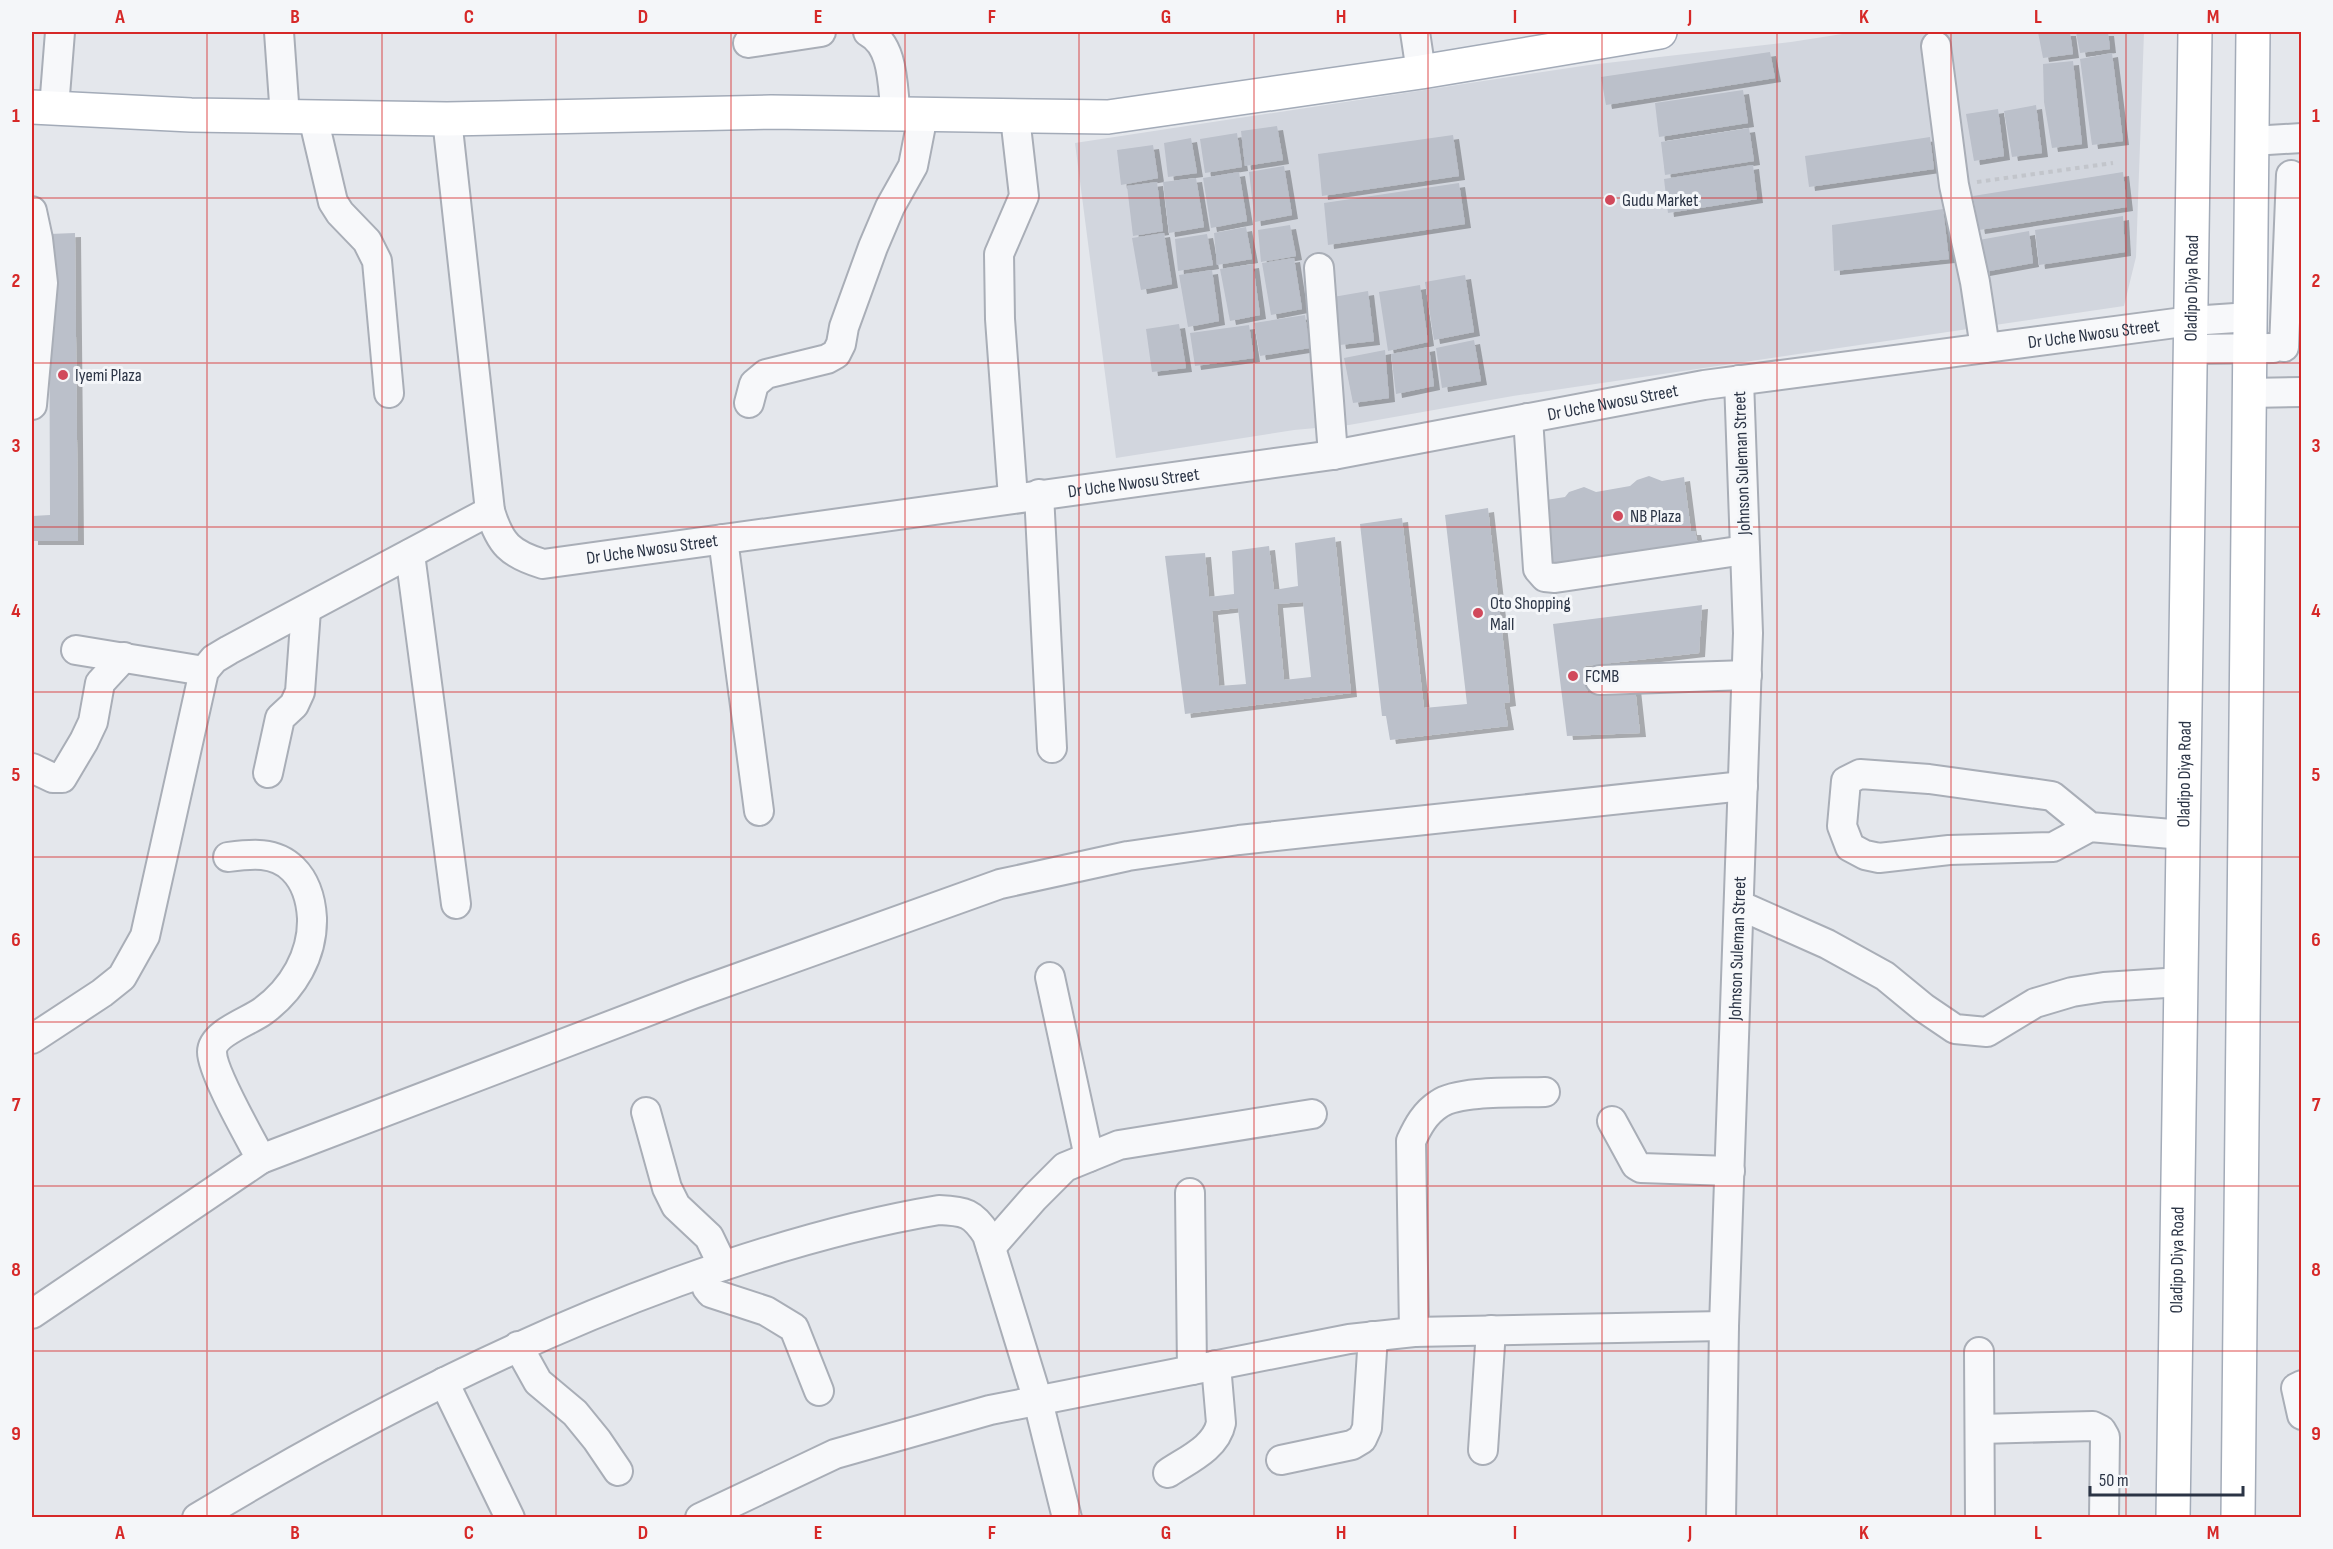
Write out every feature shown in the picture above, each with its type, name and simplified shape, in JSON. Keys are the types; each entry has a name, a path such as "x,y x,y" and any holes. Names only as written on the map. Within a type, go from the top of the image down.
{"main road":[{"path":"43,107 191,115 447,119 771,112 1108,117 1421,72 1660,32"},
{"name":"Oladipo Diya Road","path":"2173,1518 2195,32"},
{"path":"2238,1518 2253,32"}],"street":[{"path":"43,107 60,32"},
{"path":"279,32 299,117 333,202 340,213 367,241 377,261 389,393"},
{"path":"748,43 821,32"},
{"path":"749,403 754,384 766,374 826,359 836,354 873,247 890,207 913,166 909,115 888,56 874,35 868,32"},
{"path":"1415,32 1421,72"},
{"path":"1936,45 1954,185 1975,282 1985,348"},
{"path":"1015,117 1024,196 999,254 1000,319 1026,496 1053,748"},
{"name":"Dr Uche Nwosu Street","path":"447,119 490,511 496,530 505,545 522,558 543,564 1334,455 1739,380 1985,348 2251,333 2293,347"},
{"path":"2252,157 2301,138"},
{"path":"2252,157 2296,176 2293,347"},
{"path":"32,211 43,283 32,405"},
{"path":"1319,268 1334,455"},
{"name":"Johnson Suleman Street","path":"1721,1518 1724,1326 1748,633 1739,380"},
{"path":"2248,393 2301,392"},
{"path":"1528,418 1538,569 1545,577 1555,578 1745,550"},
{"path":"32,1039 102,993 122,977 145,936 204,671 214,659 490,511"},
{"path":"723,539 759,811"},
{"path":"410,554 456,904"},
{"path":"268,773 280,718 294,705 300,693 306,609"},
{"path":"76,650 204,671"},
{"path":"32,768 53,778 62,778 93,722 100,683 123,657"},
{"path":"1600,680 1747,675"},
{"path":"2090,827 2052,796 1929,779 1860,774 1846,781 1842,826 1850,847 1866,855 1879,858 1949,850 2053,847 2090,827 2184,835"},
{"path":"32,1314 261,1159 693,994 1000,884 1128,856 1239,840 1743,786"},
{"path":"228,857 250,854 272,856 288,864 300,876 311,906 311,937 298,974 265,1010 216,1039 212,1051 220,1079 261,1159"},
{"path":"1739,905 1827,944 1885,976 1924,1008 1955,1029 1987,1032 2035,1003 2072,993 2104,987 2181,981"},
{"path":"1050,976 1089,1157"},
{"path":"1414,1332 1411,1141 1420,1121 1440,1103 1464,1095 1545,1092"},
{"path":"646,1112 667,1188 676,1206 709,1237 713,1270 711,1293 766,1311 794,1328 819,1391"},
{"path":"991,1247 1065,1167 1089,1157 1119,1145 1312,1114"},
{"path":"1612,1121 1636,1165 1641,1168 1730,1171"},
{"path":"1168,1473 1214,1441 1221,1423 1204,1367 1190,1193"},
{"path":"197,1518 328,1443 444,1382 518,1346 605,1308 819,1235 939,1210 958,1211 971,1215 980,1223 991,1247 1038,1401 1067,1518"},
{"path":"700,1518 835,1454 990,1410 1349,1339 1414,1332 1724,1326"},
{"path":"1483,1450 1491,1330"},
{"path":"1281,1460 1352,1445 1362,1438 1367,1428 1373,1336"},
{"path":"518,1346 538,1382 575,1413 618,1471"},
{"path":"1979,1352 1980,1518"},
{"path":"444,1382 510,1518"},
{"path":"2301,1384 2296,1388 2301,1414"},
{"path":"1980,1429 2093,1426 2101,1430 2105,1437 2104,1518"}],"path":[{"path":"1954,185 2113,163"}],"shaded area":[{"name":"Gudu Market","path":"1855,32 2144,32 2136,257 2124,306 1513,396 1349,425 1294,430 1116,458 1075,143 1589,65 1791,42"}],"building":[{"path":"2038,32 2070,32 2073,54 2043,58"},
{"path":"2076,32 2108,32 2110,49 2080,53"},
{"path":"1770,52 1775,78 1606,105 1601,77"},
{"path":"2112,53 2123,141 2092,145 2080,59"},
{"path":"2073,61 2082,144 2052,148 2044,102 2043,64"},
{"path":"1743,90 1748,123 1659,137 1655,103"},
{"path":"2036,105 2042,153 2012,157 2004,111"},
{"path":"1998,109 2004,156 1974,161 1966,114"},
{"path":"1277,126 1283,160 1245,166 1241,131"},
{"path":"1749,128 1754,161 1665,175 1661,142"},
{"path":"1237,133 1242,167 1205,173 1200,139"},
{"path":"1453,135 1459,176 1322,196 1318,154"},
{"path":"1930,137 1934,169 1809,187 1805,156"},
{"path":"1191,138 1197,173 1168,177 1164,143"},
{"path":"1153,145 1158,178 1121,185 1117,150"},
{"path":"1753,165 1757,199 1668,213 1664,179"},
{"path":"1284,166 1292,215 1255,222 1249,172"},
{"path":"1239,172 1247,221 1211,228 1203,178"},
{"path":"2123,172 2127,207 1979,230 1973,196"},
{"path":"1196,178 1204,227 1169,233 1163,182"},
{"path":"1157,182 1163,231 1133,236 1127,186"},
{"path":"1459,183 1465,224 1328,245 1324,203"},
{"path":"1943,209 1949,259 1834,271 1832,225"},
{"path":"2123,216 2125,252 2039,265 2035,230"},
{"path":"1290,225 1296,256 1261,262 1258,230"},
{"path":"1246,227 1252,259 1217,265 1214,233"},
{"path":"2029,231 2033,263 1984,272 1979,240"},
{"name":"Iyemi Plaza","path":"75,233 78,541 32,541 32,516 50,515 49,234"},
{"path":"1164,233 1172,284 1141,290 1132,238"},
{"path":"1207,234 1213,265 1178,271 1175,239"},
{"path":"1294,258 1302,309 1271,315 1262,263"},
{"path":"1253,264 1260,315 1230,321 1220,269"},
{"path":"1212,270 1219,321 1188,327 1179,275"},
{"path":"1465,275 1474,332 1434,340 1425,282"},
{"path":"1420,285 1428,342 1388,351 1379,292"},
{"path":"1368,291 1374,341 1340,345 1333,297"},
{"path":"1305,315 1310,348 1260,356 1254,323"},
{"path":"1179,324 1186,368 1152,372 1146,329"},
{"path":"1249,325 1254,358 1195,366 1190,333"},
{"path":"1474,340 1481,381 1442,388 1436,348"},
{"path":"1429,347 1434,386 1396,394 1391,354"},
{"path":"1385,350 1389,398 1353,403 1344,358"},
{"name":"NB Plaza","path":"1649,476 1662,481 1684,477 1691,531 1695,531 1699,549 1552,572 1546,500 1565,497 1569,492 1584,487 1596,492 1630,486 1637,480"},
{"name":"Oto Shopping Mall","path":"1488,508 1510,702 1504,703 1508,726 1390,740 1386,716 1382,716 1360,524 1402,518 1424,708 1467,704 1445,515"},
{"path":"1335,537 1351,693 1185,714 1165,556 1205,553 1209,597 1234,594 1232,551 1269,546 1274,590 1298,586 1295,543","holes":["1303,602 1311,677 1284,680 1277,604","1238,608 1246,684 1219,686 1212,611"]},
{"name":"FCMB","path":"1702,605 1699,653 1585,666 1588,693 1635,687 1640,733 1567,736 1553,624"}],"place":[{"name":"Gudu Market","path":"1610,200"},
{"name":"Iyemi Plaza","path":"63,375"},
{"name":"NB Plaza","path":"1618,516"},
{"name":"Oto Shopping Mall","path":"1478,613"},
{"name":"FCMB","path":"1573,676"}]}
